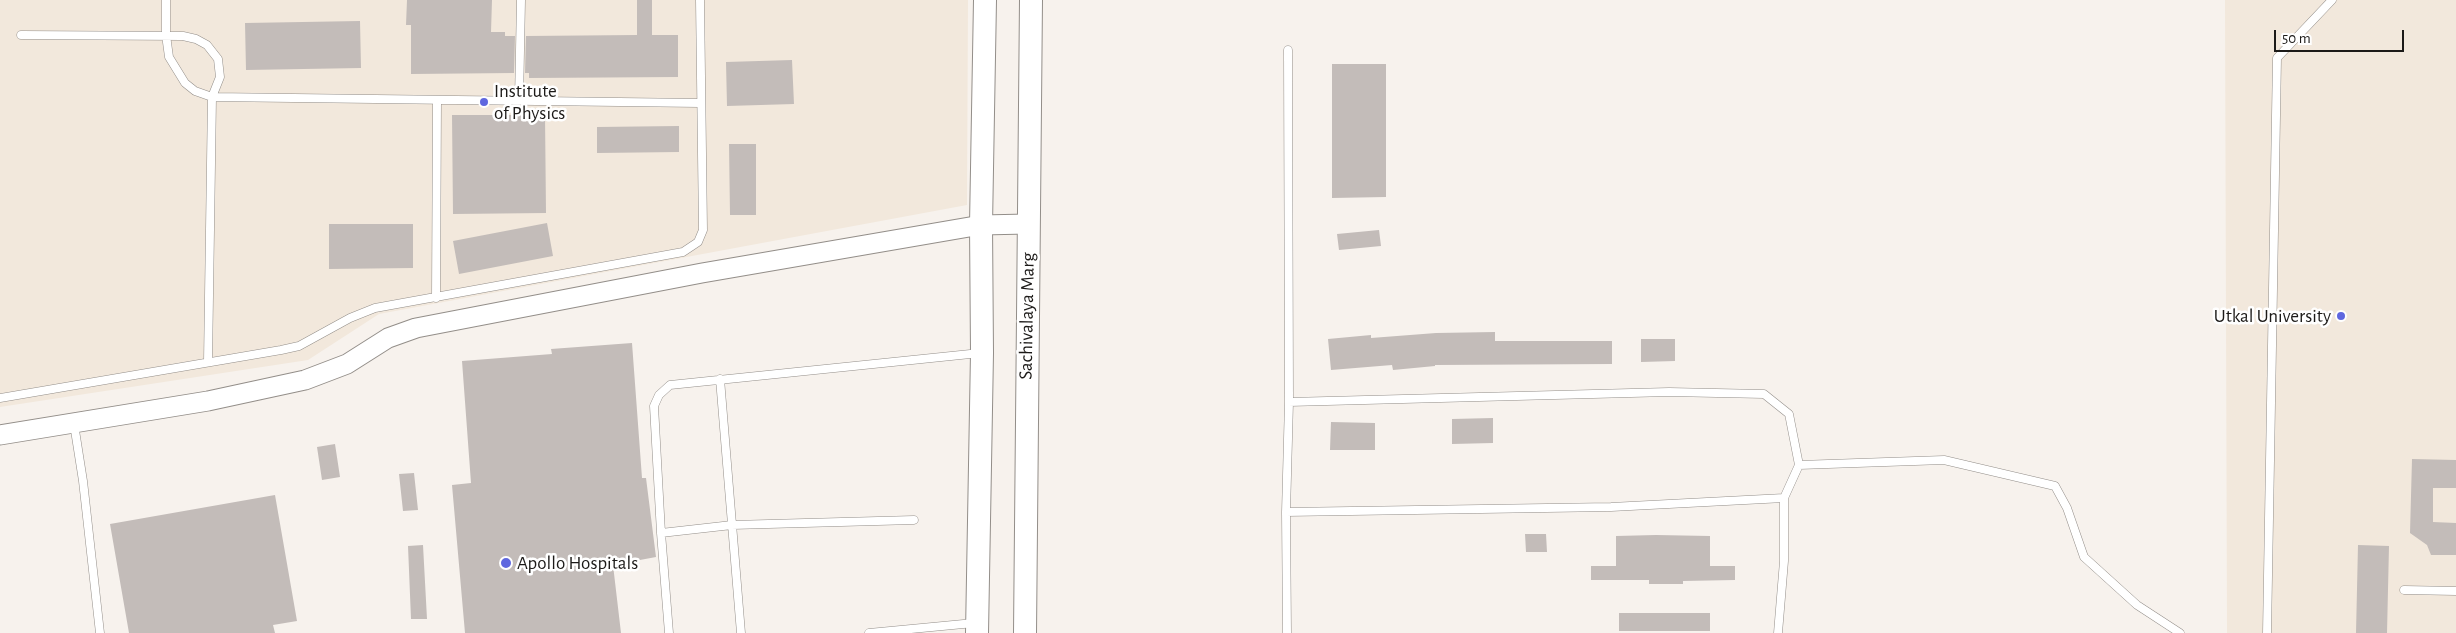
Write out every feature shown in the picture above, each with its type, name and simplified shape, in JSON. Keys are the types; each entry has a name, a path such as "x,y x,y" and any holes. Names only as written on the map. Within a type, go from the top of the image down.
{"main road":[{"path":"977,628 985,0"},
{"name":"Sachivalaya Marg","path":"1025,633 1030,0"}],"street":[{"path":"0,435 208,401 305,380 347,364 388,338 416,328 702,273 981,225 1028,224"}],"lane":[{"path":"166,0 166,35 169,57 179,76 195,91 212,97 700,103"},
{"path":"518,101 521,0"},
{"path":"0,398 299,346 350,318 375,308 683,252 698,242 703,230 700,0"},
{"path":"2267,633 2277,58 2332,0"},
{"path":"21,35 166,35 196,39 207,45 218,59 220,77 212,97 208,362"},
{"path":"1287,633 1286,512 1289,402 1288,50"},
{"path":"436,298 437,100"},
{"path":"669,633 654,406 659,395 670,386 720,379 982,353"},
{"path":"720,379 741,633"},
{"path":"1289,402 1660,392 1764,394 1789,414 1798,465 1784,498 1784,562 1778,633"},
{"path":"74,422 83,481 100,633"},
{"path":"1798,465 1944,460 2055,486 2067,508 2084,556 2137,605 2180,633"},
{"path":"1286,512 1611,507 1784,498"},
{"path":"661,533 732,525 914,520"},
{"path":"2404,590 2456,591"},
{"path":"869,633 977,628"}],"shaded area":[{"name":"Institute of Physics","path":"0,0 968,0 967,205 379,314 308,360 0,407"},
{"name":"Utkal University","path":"2225,0 2456,0 2456,633 2227,633"}],"building":[{"path":"407,0 492,0 491,32 505,32 505,36 515,36 514,73 411,74 411,25 406,25"},
{"path":"637,0 652,0 652,35 678,35 678,77 529,78 529,73 525,73 526,36 637,35"},
{"path":"360,21 361,68 246,70 245,23"},
{"path":"792,60 794,104 727,106 726,62"},
{"path":"1332,64 1386,64 1386,197 1332,198"},
{"path":"452,115 545,115 546,213 453,214"},
{"path":"679,126 679,152 597,153 597,127"},
{"path":"729,144 756,144 756,215 730,215"},
{"path":"547,223 553,256 459,274 453,241"},
{"path":"329,224 413,224 413,268 329,269"},
{"path":"1379,230 1381,246 1339,250 1337,234"},
{"path":"1495,332 1495,341 1612,341 1612,364 1435,365 1393,370 1392,365 1331,370 1328,339 1371,335 1371,338 1436,333"},
{"path":"1641,339 1675,339 1675,361 1641,362"},
{"path":"632,343 642,478 646,478 656,557 613,565 621,633 465,633 452,485 471,483 462,361 552,354 551,349"},
{"path":"1493,418 1493,443 1452,444 1452,419"},
{"path":"1331,422 1375,423 1375,450 1330,450"},
{"path":"335,444 340,477 322,480 317,447"},
{"path":"2412,459 2456,460 2456,488 2433,488 2433,522 2456,523 2456,555 2431,555 2427,545 2410,533"},
{"path":"414,473 418,510 403,511 399,474"},
{"path":"275,495 297,621 273,625 275,633 129,633 110,524"},
{"path":"1525,534 1546,534 1547,552 1526,552"},
{"path":"1616,536 1710,536 1710,566 1735,566 1735,580 1683,581 1683,584 1649,584 1649,580 1591,580 1591,566 1616,566"},
{"path":"423,545 427,619 411,619 408,546"},
{"path":"2358,545 2389,546 2387,633 2356,633"},
{"path":"1619,613 1710,613 1710,631 1619,631"}],"place":[{"name":"Institute of Physics","path":"484,102"},
{"name":"Utkal University","path":"2341,316"},
{"name":"Apollo Hospitals","path":"506,563"}]}
